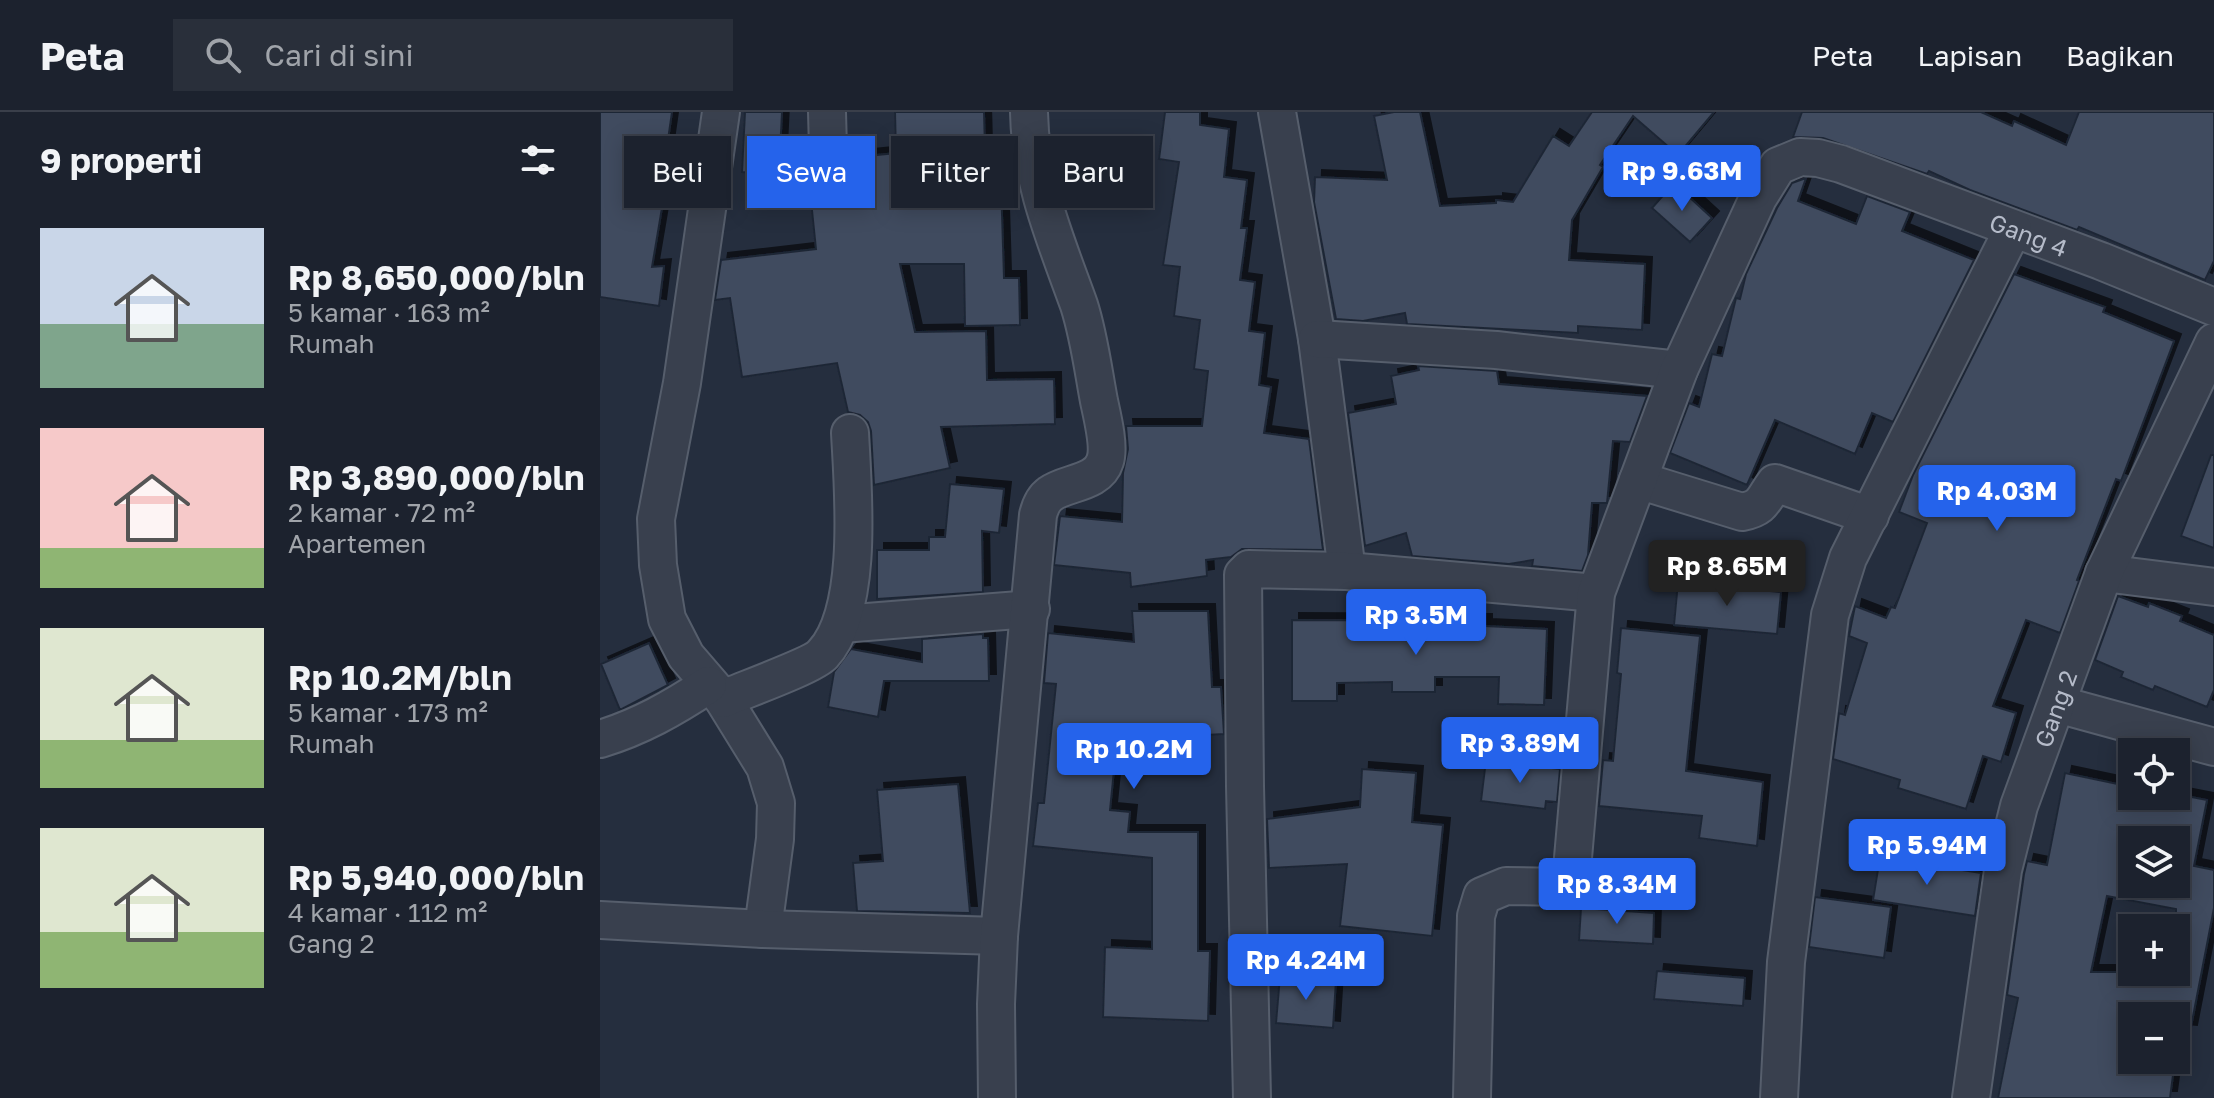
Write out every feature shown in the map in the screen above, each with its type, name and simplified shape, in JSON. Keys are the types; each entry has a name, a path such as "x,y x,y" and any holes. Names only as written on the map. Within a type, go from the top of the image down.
{"street":[{"path":"721,112 682,383 656,519 658,565 667,619 686,656 715,692 765,767 776,803 775,839 763,929"},
{"path":"827,112 828,136"},
{"path":"997,1098 999,936 1038,515 1042,502 1049,494 1096,475 1106,460 1104,427 1093,366 1080,308 1056,248 1041,196 1029,144 1029,112"},
{"path":"1277,112 1317,339 1347,571"},
{"name":"Gang 4","path":"1472,1098 1476,916 1482,896 1506,886 1563,887 1571,881 1596,593 1679,370 1758,198 1778,166 1800,157 1841,164 2101,261 2214,307"},
{"path":"1779,1098 1786,962 1830,615 1848,558 2013,229"},
{"path":"1317,339 1496,350 1679,370"},
{"name":"Gang 2","path":"1971,1098 2003,870 2019,806 2104,573 2214,342"},
{"path":"600,739 626,731 715,692 822,657 842,624 855,520 850,433"},
{"path":"1638,480 1742,512 1755,509 1765,501 1775,483 1870,516"},
{"path":"1252,1098 1243,575 1249,569 1347,571 1596,593"},
{"path":"2104,573 2214,587"},
{"path":"842,624 1031,609"},
{"path":"2057,704 2214,747"},
{"path":"600,920 763,929 999,936"}],"building":[{"path":"600,112 672,112 669,136 624,136 624,208 662,208 652,267 664,266 659,306 600,297"},
{"path":"745,112 782,112 781,136 747,136 747,172 742,172"},
{"path":"895,112 984,112 985,136 896,136"},
{"path":"1165,112 1200,112 1200,125 1229,129 1224,177 1247,180 1241,228 1247,228 1240,280 1255,282 1249,331 1265,333 1259,385 1271,387 1264,433 1309,439 1323,550 1242,549 1231,557 1206,560 1207,576 1131,587 1130,573 1054,565 1060,516 1122,522 1123,473 1128,449 1126,426 1202,426 1208,371 1194,369 1200,320 1174,316 1180,267 1163,265 1179,162 1159,159"},
{"path":"1420,112 1440,206 1496,203 1496,200 1513,202 1553,136 1569,146 1592,112 1714,112 1678,155 1633,116 1600,165 1603,167 1572,220 1569,260 1645,264 1642,330 1578,326 1578,333 1407,324 1405,313 1363,321 1336,319 1314,202 1315,177 1387,180 1374,116"},
{"path":"1802,112 1981,112 2012,126 2014,121 2066,145 2079,112 2214,112 2214,261 2205,280 2079,227 2077,230 1970,190 1929,171 1927,174 1823,138 1793,137"},
{"path":"891,154 891,208 1002,208 1004,278 1019,278 1020,325 965,326 964,264 900,264 915,332 986,331 987,380 1054,379 1055,424 941,427 950,468 874,485 871,431 868,422 860,415 848,412 837,363 742,377 730,298 715,300 721,260 816,249 812,208 875,208 875,155"},
{"path":"1806,178 1798,201 1856,224 1867,196 1910,212 1902,231 1974,260 1893,422 1872,413 1855,454 1775,420 1747,485 1670,453 1689,403 1699,407 1712,354 1722,356 1736,298 1740,299 1746,274 1777,208 1792,183"},
{"path":"1674,183 1712,218 1690,242 1652,208"},
{"path":"2014,274 2105,307 2103,312 2174,341 2121,481 2116,479 2060,633 2026,620 1993,706 2016,713 2001,762 1983,756 1966,809 1898,788 1900,780 1833,759 1839,713 1845,715 1867,643 1849,636 1855,606 1886,618 1891,607 1895,608 1927,523 1899,512 1913,475"},
{"path":"1418,366 1497,371 1499,384 1647,396 1630,442 1613,441 1607,503 1592,503 1588,555 1582,571 1532,566 1533,560 1509,564 1412,556 1406,533 1365,546 1348,413 1396,404 1391,376 1419,370"},
{"path":"2211,455 2214,455 2214,548 2181,536"},
{"path":"950,484 1004,489 999,533 982,531 983,592 877,599 877,550 929,550 929,537 945,537"},
{"path":"1678,582 1781,592 1777,634 1674,625"},
{"path":"2118,596 2148,607 2149,603 2182,616 2180,621 2214,635 2214,690 2207,707 2155,686 2153,690 2121,677 2123,672 2095,660"},
{"path":"1132,611 1208,611 1212,687 1221,687 1224,734 1117,740 1110,810 1130,812 1128,832 1198,832 1198,951 1210,951 1208,1021 1103,1017 1105,947 1152,949 1152,858 1033,846 1038,803 1044,803 1056,684 1044,683 1048,633 1134,642"},
{"path":"1292,620 1485,621 1485,626 1547,629 1544,705 1498,704 1499,677 1435,677 1435,692 1392,692 1392,682 1337,683 1337,701 1292,701"},
{"path":"1621,628 1700,636 1686,771 1763,782 1757,846 1699,838 1702,816 1599,806 1603,760 1613,761 1621,674 1617,673"},
{"path":"983,634 983,638 988,638 989,681 884,681 878,717 828,707 834,672 851,649 922,662 922,639"},
{"path":"649,643 668,685 620,710 601,664"},
{"path":"1486,760 1560,769 1557,802 1546,801 1545,809 1481,801"},
{"path":"1362,769 1416,773 1412,822 1443,825 1432,936 1340,926 1347,864 1269,868 1267,819 1360,807"},
{"path":"2065,773 2118,784 2118,810 2190,810 2190,797 2207,800 2194,866 2214,870 2214,908 2190,1032 2190,1002 2118,1002 2118,1074 2173,1074 2170,1098 1998,1098 2018,998 2007,995 2027,861 2047,865"},
{"path":"958,784 970,913 857,911 853,863 883,861 877,790"},
{"path":"1880,857 1981,873 1975,916 1873,900"},
{"path":"1815,897 1891,907 1884,958 1809,947"},
{"path":"1581,908 1654,913 1653,944 1579,940"},
{"path":"1657,971 1745,978 1743,1006 1654,999"},
{"path":"1280,976 1336,980 1333,1028 1276,1023"}]}
